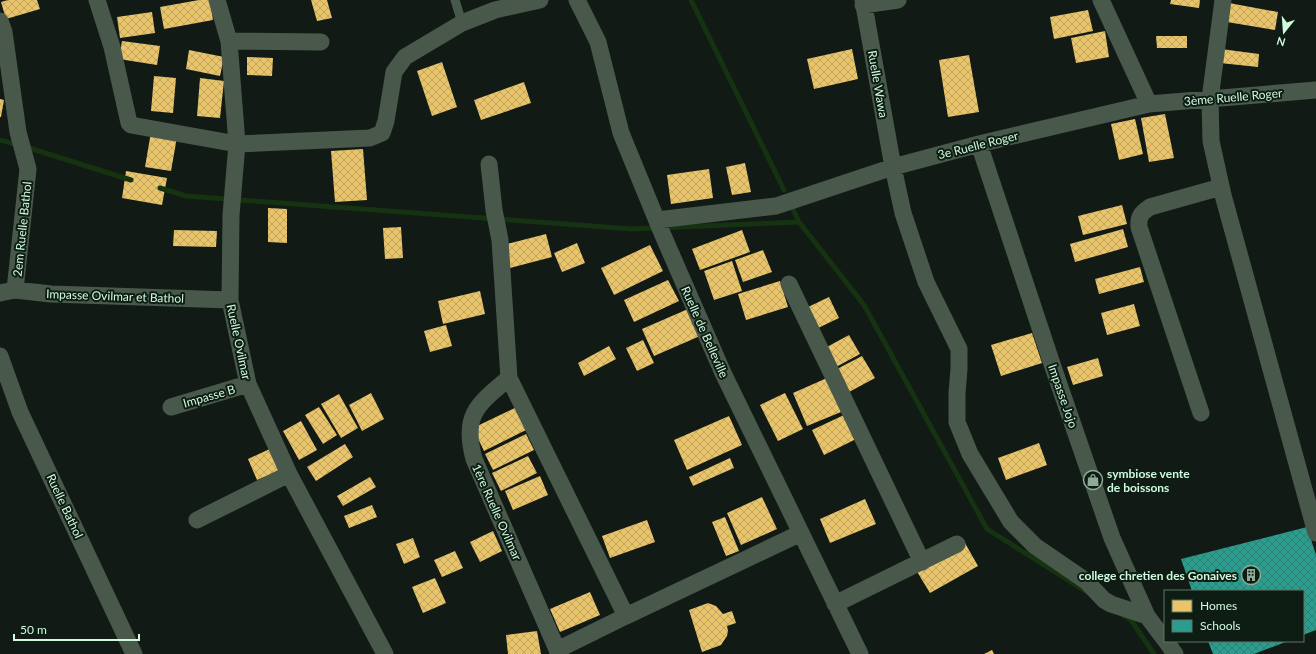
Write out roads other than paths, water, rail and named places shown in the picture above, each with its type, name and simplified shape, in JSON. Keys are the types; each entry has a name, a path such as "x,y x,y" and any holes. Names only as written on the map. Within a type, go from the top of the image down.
{"street":[{"path":"97,0 112,47 129,123 131,125 237,144 370,138 382,133 386,121 394,72 405,57 462,23 495,10 540,0"},
{"name":"Ruelle Ovilmar","path":"217,0 229,41 237,144 231,215 230,300 248,384 289,474 385,654"},
{"name":"Ruelle de Belleville","path":"577,0 598,42 621,132 659,226 723,373 860,654"},
{"path":"863,2 898,0"},
{"path":"1101,0 1149,104"},
{"path":"1222,0 1210,99 1211,141 1222,187 1316,533"},
{"name":"Ruelle Wawa","path":"863,2 893,167 903,213 926,282 958,349 959,369 957,422 970,454 1012,522 1035,546 1086,581 1104,600 1111,604 1147,616"},
{"name":"2em Ruelle Bathol","path":"0,21 4,32 18,132 28,169 8,292"},
{"path":"229,41 321,42"},
{"name":"3ème Ruelle Roger","path":"1149,104 1316,90"},
{"name":"3e Ruelle Roger","path":"659,226 776,206 893,167 980,144 1149,104"},
{"name":"Impasse Jojo","path":"980,144 1056,375 1112,538 1147,616 1164,640"},
{"path":"489,164 494,210 500,240 508,378 626,616"},
{"path":"1201,413 1139,227 1138,218 1150,207 1222,187"},
{"path":"789,284 922,562"},
{"name":"Impasse Ovilmar et Bathol","path":"8,292 230,300"},
{"name":"Ruelle Bathol","path":"0,356 20,412 134,654"},
{"name":"1ère Ruelle Ovilmar","path":"508,378 483,400 473,413 470,429 470,443 474,459 558,652"},
{"name":"Impasse B","path":"171,407 248,384"},
{"path":"197,520 289,474"},
{"path":"558,652 626,616 801,533"},
{"path":"836,604 957,544"},
{"name":"Impasse Jojo","path":"1166,642 1175,654"}],"lane":[{"path":"455,0 462,23"}],"waterway":[{"path":"691,0 784,190"},
{"path":"0,140 18,145"},
{"path":"26,147 131,180"},
{"path":"160,188 186,196 632,229 799,222"},
{"path":"793,209 799,222 864,305 987,529 1087,592"},
{"path":"1124,616 1131,620 1154,654"}],"place":[{"name":"symbiose vente de boissons","path":"1093,480"},
{"name":"college chretien des Gonaives","path":"1251,575"}]}
